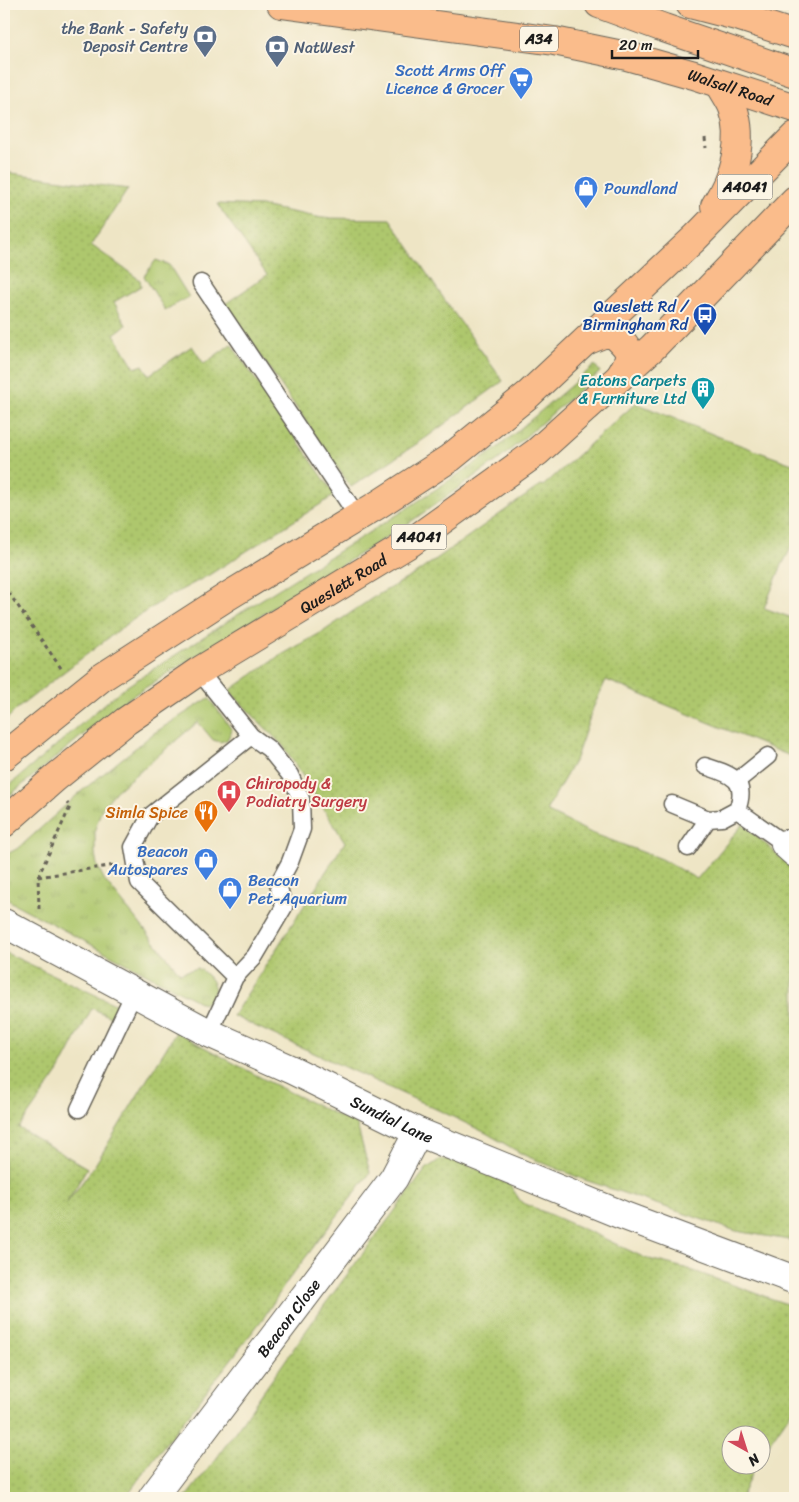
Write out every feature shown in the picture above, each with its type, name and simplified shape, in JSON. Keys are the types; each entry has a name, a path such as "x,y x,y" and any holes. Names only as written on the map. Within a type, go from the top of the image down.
{"highway":[{"name":"Walsall Road","path":"281,4 360,9 554,41 627,56 795,108"},
{"name":"Walsall Road","path":"599,4 795,73"},
{"path":"690,4 740,17 795,35"},
{"path":"695,238 722,196 732,173 738,148 738,129 733,108 720,84"},
{"name":"A4041","path":"4,756 101,678 228,596 358,517 450,458 529,394 586,341 695,238 795,136"},
{"name":"Queslett Road","path":"4,823 52,780 126,721 199,671 410,543 536,452 652,348 795,200"},
{"path":"586,341 603,334 614,334 628,346 630,359 620,377"}],"street":[{"name":"Sundial Lane","path":"4,923 209,1033 292,1070 418,1132 622,1215 795,1280"},
{"name":"Beacon Close","path":"152,1498 394,1178 418,1132"}],"lane":[{"path":"201,283 358,517"},
{"path":"199,671 251,736 269,749 290,775 301,799 302,829 290,862 278,884 284,907 255,956 235,977 209,1033"},
{"path":"235,977 139,882 132,846 150,816 251,736"},
{"path":"737,782 768,756"},
{"path":"672,804 708,819 722,818 737,810 741,800 741,792 737,782 730,774 705,766"},
{"path":"737,810 790,848"},
{"path":"688,848 708,819"},
{"path":"79,1109 134,993"}],"path":[{"path":"705,138 707,156"},
{"path":"4,586 65,674"},
{"path":"40,942 38,877 70,807 52,780"},
{"path":"38,877 135,862"}],"green space":[{"path":"4,172 128,189 91,245 140,280 141,286 114,302 126,325 114,334 135,368 143,365 149,375 192,346 204,364 231,344 335,495 209,575 166,598 128,623 18,708 4,722"},
{"path":"217,204 261,206 322,218 390,219 446,302 503,381 427,437 351,487 225,304 267,275"},
{"path":"156,260 169,265 189,297 165,310 144,276"},
{"path":"595,365 600,372 501,458 406,525 124,701 4,800 4,790 121,690 400,513 495,450"},
{"path":"636,403 795,465 795,540 781,567 764,608 795,619 795,758 606,680 593,708 576,758 546,811 589,832 661,859 697,879 743,824 795,870 795,1241 736,1231 582,1179 524,1155 486,1133 449,1115 233,1016 345,842 284,747 229,691 276,658 324,631 374,597 415,574 541,485 543,486"},
{"path":"209,698 232,730 227,740 220,742 213,740 198,722 116,791 102,808 95,829 97,865 105,881 180,973 198,968 211,980 215,989 211,999 203,1004 11,902 4,891 4,858 20,847 78,794 154,733"},
{"path":"4,952 119,1006 114,1019 92,1008 59,1071 19,1128 87,1168 66,1204 95,1165 176,1032 269,1082 357,1125 370,1173 286,1283 264,1317 125,1498 4,1498"},
{"path":"457,1159 510,1185 521,1202 645,1258 685,1268 795,1307 795,1406 772,1439 772,1424 722,1424 722,1474 751,1474 741,1498 185,1498 216,1459 320,1311 426,1169 439,1160"}],"place":[{"name":"the Bank - Safety Deposit Centre","path":"205,58"},
{"name":"NatWest","path":"277,68"},
{"name":"Scott Arms Off Licence & Grocer","path":"521,100"},
{"name":"Poundland","path":"586,209"},
{"name":"Queslett Rd / Birmingham Rd","path":"705,336"},
{"name":"Eatons Carpets & Furniture Ltd","path":"703,410"},
{"name":"Chiropody & Podiatry Surgery","path":"229,813"},
{"name":"Simla Spice","path":"206,833"},
{"name":"Beacon Autospares","path":"206,881"},
{"name":"Beacon Pet-Aquarium","path":"230,910"}]}
